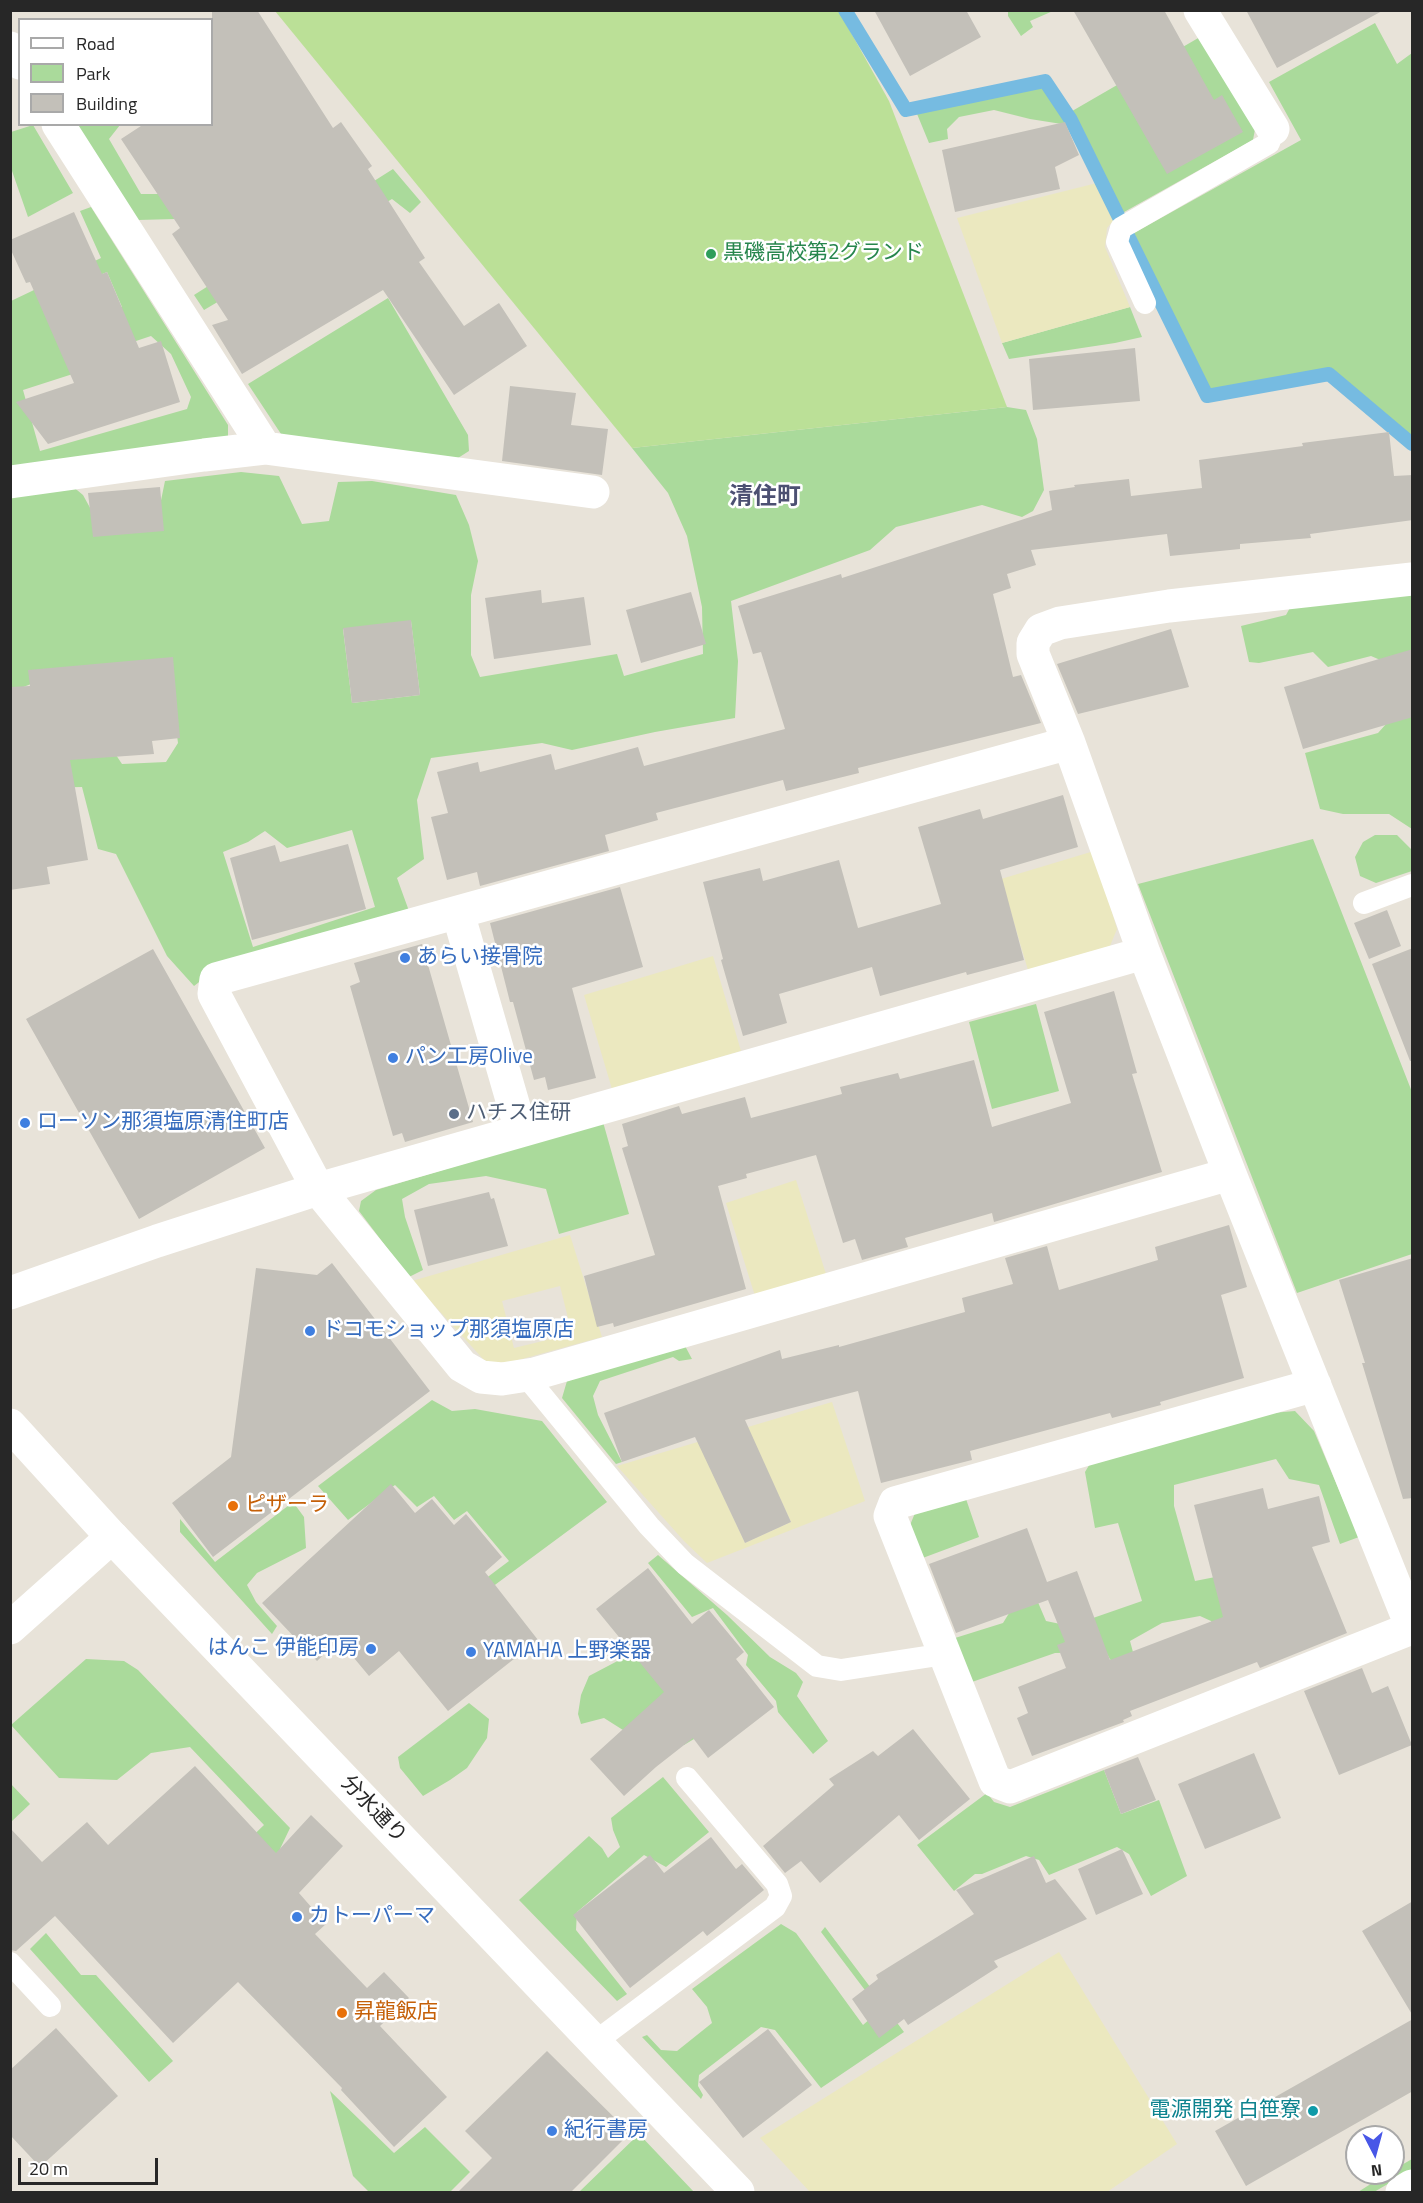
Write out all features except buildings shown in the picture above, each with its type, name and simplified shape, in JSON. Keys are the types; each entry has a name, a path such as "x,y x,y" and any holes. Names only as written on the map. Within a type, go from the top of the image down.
{"street":[{"path":"1200,10 1273,129"},
{"path":"59,126 265,448"},
{"path":"10,482 265,448 593,492"},
{"path":"1314,1384 895,1503 890,1516 995,1781 1010,1787 1412,1628 1144,953 1069,743 1033,654 1033,643 1041,630 1060,623 1169,606 1413,579"},
{"path":"1069,743 216,979 214,994 318,1189 462,1365 481,1377 502,1379 525,1375 1230,1174"},
{"path":"458,913 521,1131"},
{"path":"10,1293 157,1241 318,1189 1144,953"},
{"name":"分水通り","path":"10,1425 112,1537 738,2193"},
{"path":"10,1628 112,1537"},
{"path":"1402,2193 1413,2186"}],"lane":[{"path":"1145,303 1117,242 1121,228 1269,143 1273,129"},
{"path":"1364,903 1413,885"},
{"path":"525,1375 649,1526 685,1564 817,1666 841,1670 945,1654"},
{"path":"595,2042 776,1907 781,1896 777,1884 687,1778"},
{"path":"10,1963 50,2006"}],"green space":[{"path":"1008,10 1053,11 1030,21 1033,27 1021,36 1008,16"},
{"name":"黒磯高校第2グランド","path":"275,11 839,11 889,101 1007,407 632,448"},
{"path":"1375,23 1397,64 1412,53 1412,444 1329,374 1207,396 1134,233 1301,140 1269,82"},
{"path":"1200,37 1256,124 1253,140 1117,216 1097,183 1068,125 994,110 959,117 947,129 948,139 929,143 915,109 1045,81 1067,114"},
{"path":"302,107 175,219 138,220 77,126 119,126 109,139 141,194 158,194"},
{"path":"34,126 73,193 28,217 11,168 11,132"},
{"path":"393,169 421,202 410,213 392,199 204,310 194,295"},
{"path":"91,207 228,425 228,440 48,466 83,495 100,526 157,520 165,481 241,472 279,476 302,524 329,521 338,482 372,481 456,495 469,525 478,561 471,595 471,655 480,677 617,654 624,676 703,654 702,607 687,536 668,493 632,448 1007,407 1026,410 1037,439 1044,490 1033,511 1022,517 982,505 896,527 870,550 731,601 738,661 735,718 572,750 542,743 431,758 417,800 424,859 397,878 409,911 207,976 194,986 167,956 116,854 98,849 82,787 36,788 17,761 116,755 122,764 166,762 178,743 169,672 41,680 11,692 11,301 101,258 80,211","holes":["107,272 122,307 39,301","151,336 171,354 191,397 187,409 40,451 23,390 110,362 127,344","411,621 420,695 352,703 343,629","352,830 375,907 253,947 223,852 248,842 265,831 287,848"]},
{"path":"388,298 468,435 469,451 458,458 283,437 248,384"},
{"path":"1130,307 1142,337 1009,359 1002,343"},
{"path":"1412,590 1412,829 1389,814 1343,814 1320,809 1305,753 1378,733 1387,723 1385,662 1371,656 1328,667 1313,652 1259,663 1249,662 1241,626 1286,615 1292,604"},
{"path":"1375,835 1397,835 1412,850 1412,871 1376,883 1360,876 1355,857 1363,842"},
{"path":"1313,839 1412,1092 1412,1254 1297,1293 1138,884"},
{"path":"1036,1004 1059,1091 992,1109 969,1022"},
{"path":"603,1122 629,1214 559,1234 546,1189 486,1176 429,1184 402,1199 405,1217 423,1270 409,1277 359,1211 361,1201 376,1190"},
{"path":"684,1344 692,1359 679,1361 673,1357 600,1381 593,1396 598,1415 622,1462 616,1464 562,1398 567,1381"},
{"path":"432,1400 452,1411 475,1409 542,1421 607,1502 461,1610 453,1603 509,1561 467,1511 454,1520 434,1496 417,1507 395,1485 348,1520 318,1486"},
{"path":"1295,1411 1314,1431 1359,1537 1340,1544 1319,1485 1289,1479 1276,1459 1174,1485 1174,1506 1195,1581 1281,1564 1219,1638 1211,1621 1200,1616 1162,1623 1130,1641 1141,1682 1125,1686 1106,1652 1055,1653 972,1682 955,1638 1003,1623 1011,1610 1037,1600 1046,1621 1070,1626 1142,1601 1118,1523 1095,1528 1085,1472 1091,1462 1272,1413"},
{"path":"965,1496 979,1537 920,1559 908,1530 915,1513"},
{"path":"293,1502 304,1517 306,1548 257,1573 247,1585 256,1602 277,1626 272,1634 180,1532 180,1519 215,1562"},
{"path":"658,1555 727,1615 770,1657 796,1673 803,1682 797,1696 828,1741 813,1754 778,1712 776,1701 746,1665 748,1655 713,1608 692,1617 648,1563"},
{"path":"678,1628 694,1739 684,1745 634,1737 604,1718 581,1724 578,1714 581,1695 589,1676 627,1656 639,1659"},
{"path":"86,1659 124,1661 138,1670 290,1828 280,1849 299,1870 145,1940 264,1825 190,1747 151,1753 117,1780 59,1778 11,1725"},
{"path":"469,1703 489,1719 487,1738 467,1768 423,1796 400,1768 398,1757"},
{"path":"1104,1770 1121,1814 1159,1800 1187,1876 1151,1896 1129,1854 1117,1847 1049,1875 1039,1860 1026,1856 982,1874 975,1874 954,1891 917,1845 987,1793 994,1802 1010,1807"},
{"path":"663,1777 709,1832 666,1867 644,1855 577,1912 576,1930 627,1994 617,2001 519,1900 589,1836 602,1848 608,1858 620,1847 611,1818"},
{"path":"10,1783 30,1804 11,1822 10,1822"},
{"path":"781,1924 796,1933 863,2025 880,2010 821,1932 825,1927 904,2032 821,2088 775,2030 761,2027 699,2075 698,2086 703,2095 701,2099 642,2037 647,2035 661,2050 677,2051 712,2023 707,2007 692,1989"},
{"path":"46,1933 81,1975 96,1975 173,2061 149,2082 30,1949"},
{"path":"330,2091 394,2153 425,2127 470,2172 450,2192 369,2192 353,2176"},
{"path":"639,2134 694,2192 579,2192"},
{"path":"1412,2159 1412,2170 1405,2174 1405,2163"},
{"path":"1369,2185 1386,2185 1374,2192 1358,2192"}],"sand":[{"path":"1097,183 1117,216 1107,228 1105,247 1130,307 1002,343 957,218"},
{"path":"1094,851 1117,929 1110,946 1028,970 1001,879"},
{"path":"713,956 741,1051 612,1089 584,995"},
{"path":"796,1180 826,1274 755,1296 726,1203"},
{"path":"570,1235 602,1337 500,1365 484,1360 412,1281","holes":["560,1286 572,1334 514,1348 502,1301"]},
{"path":"832,1402 865,1501 707,1563 684,1541 617,1466","holes":["765,1466 791,1522 745,1543 719,1487"]},
{"path":"1059,1952 1177,2144 1107,2192 810,2192 760,2138"}],"waterway":[{"path":"845,10 906,110 1045,81 1071,120 1207,396 1329,374 1412,444"}],"place":[{"name":"黒磯高校第2グランド","path":"711,254"},
{"name":"あらい接骨院","path":"405,958"},
{"name":"パン工房Olive","path":"393,1058"},
{"name":"ハチス住研","path":"454,1114"},
{"name":"ローソン那須塩原清住町店","path":"25,1123"},
{"name":"ドコモショップ那須塩原店","path":"310,1331"},
{"name":"ピザーラ","path":"233,1506"},
{"name":"はんこ 伊能印房","path":"371,1649"},
{"name":"YAMAHA 上野楽器","path":"471,1652"},
{"name":"カトーパーマ","path":"297,1917"},
{"name":"昇龍飯店","path":"342,2013"},
{"name":"電源開発 白笹寮","path":"1313,2111"},
{"name":"紀行書房","path":"552,2131"}],"district":[{"name":"清住町","path":"765,498"}]}
